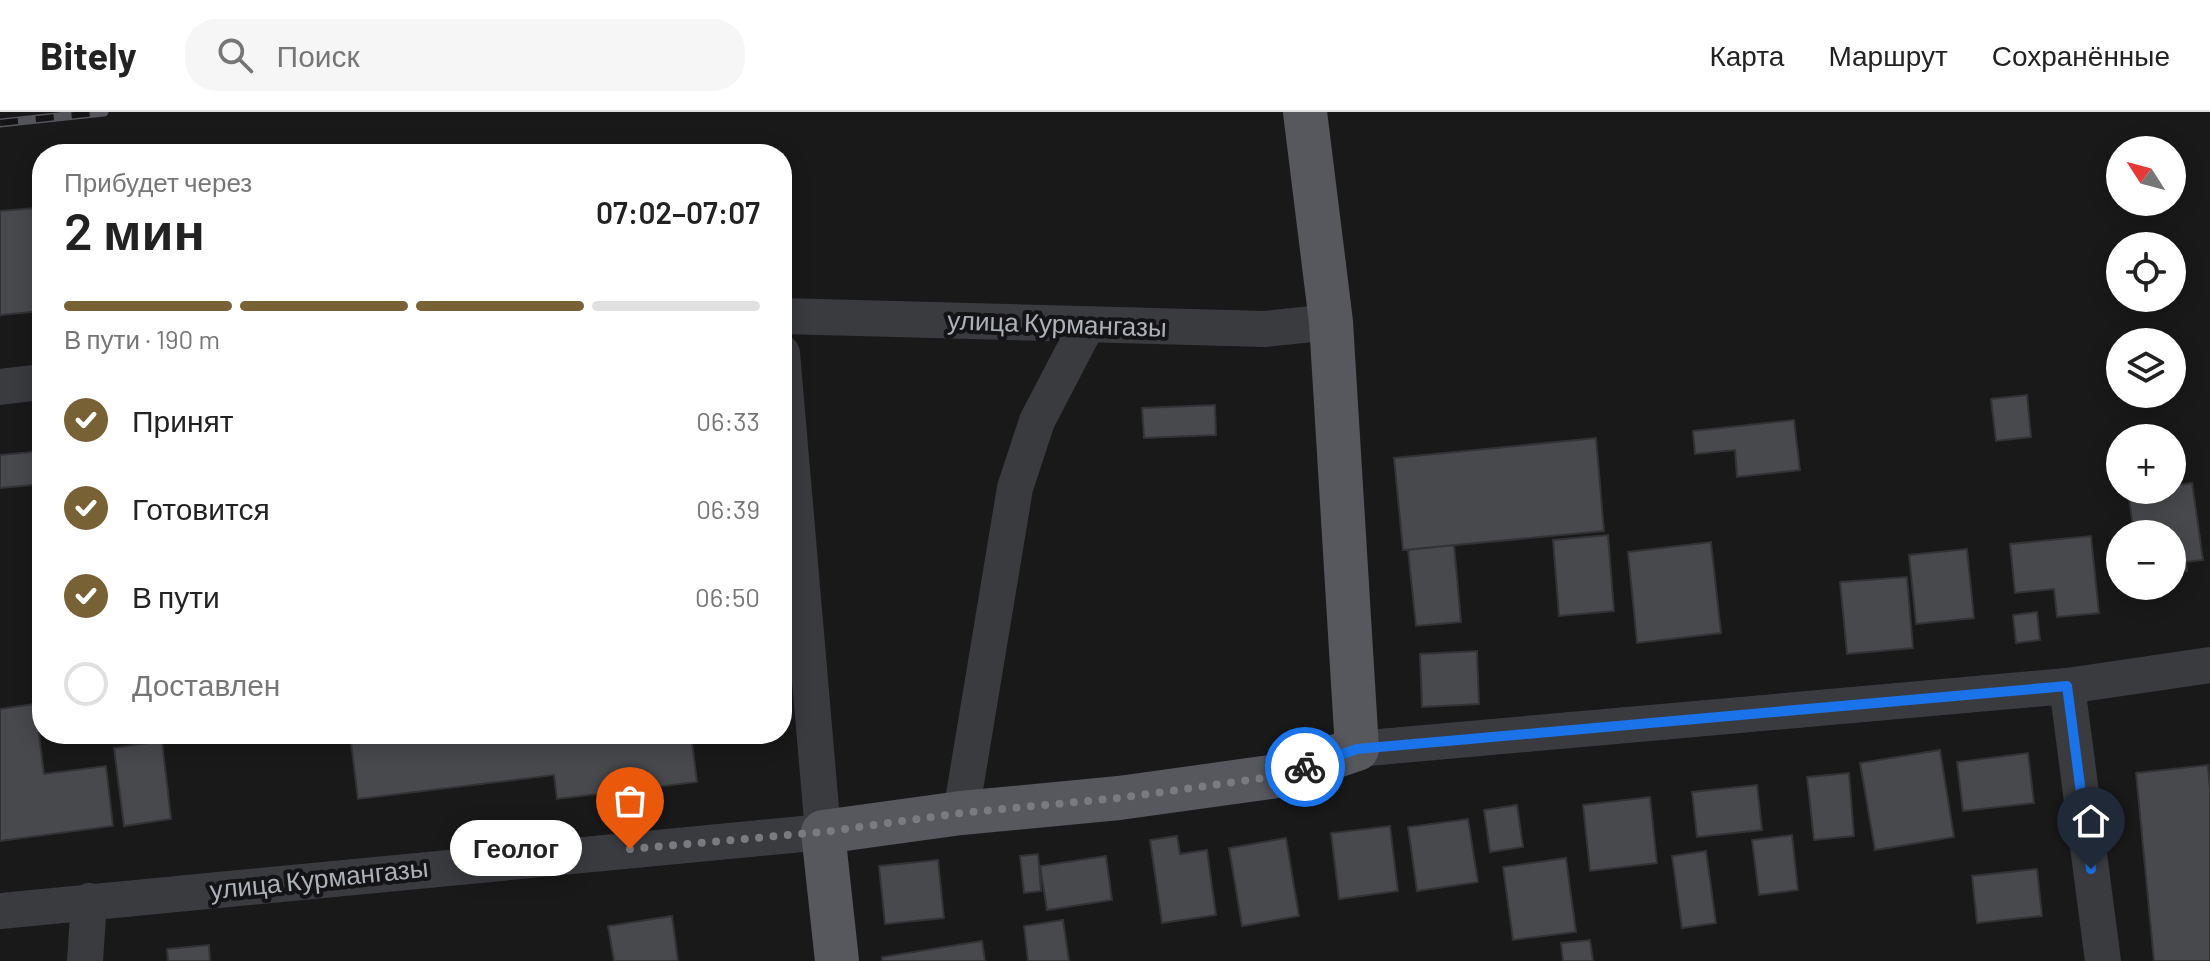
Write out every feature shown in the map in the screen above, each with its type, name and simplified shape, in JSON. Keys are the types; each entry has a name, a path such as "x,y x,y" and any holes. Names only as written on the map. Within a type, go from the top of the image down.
{"main road":[{"path":"1305,112 1331,322 1357,749"},
{"name":"улица Курмангазы","path":"823,832 961,813 1119,798 1278,776 1357,749"},
{"path":"823,832 837,961"}],"street":[{"name":"улица Курмангазы","path":"792,316 1265,329 1331,322"},
{"path":"961,813 1015,488 1037,421 1087,325"},
{"path":"0,387 32,383"},
{"path":"792,470 823,832"},
{"name":"улица Курмангазы","path":"1357,749 2067,686 2210,665"},
{"path":"2067,686 2103,961"},
{"name":"улица Курмангазы","path":"0,911 823,832"},
{"path":"85,961 89,901"}],"building":[{"path":"32,208 32,312 0,315 0,211"},
{"path":"2027,395 2031,437 1996,441 1991,399"},
{"path":"1215,405 1216,435 1144,438 1142,408"},
{"path":"1794,420 1800,470 1737,477 1735,450 1695,454 1693,431"},
{"path":"1596,438 1604,531 1403,550 1394,458"},
{"path":"32,452 32,485 0,488 0,455"},
{"path":"2192,483 2203,560 2186,562 2186,520 2132,520 2130,504 2186,504 2186,484"},
{"path":"1608,535 1614,611 1559,616 1553,540"},
{"path":"2091,536 2099,613 2057,617 2054,589 2015,593 2010,544"},
{"path":"1711,542 1721,633 1637,643 1628,552"},
{"path":"1454,545 1461,622 1416,626 1408,550"},
{"path":"1967,549 1974,618 1916,624 1909,555"},
{"path":"1907,577 1913,648 1847,654 1840,582"},
{"path":"2037,612 2040,640 2016,643 2013,615"},
{"path":"1477,651 1479,704 1422,707 1420,654"},
{"path":"32,704 32,744 40,744 44,774 106,766 113,826 0,841 0,709"},
{"path":"162,744 171,819 124,826 114,748"},
{"path":"351,744 692,744 697,782 557,799 554,775 358,799"},
{"path":"1940,750 1954,837 1875,850 1860,763"},
{"path":"2028,753 2034,803 1963,811 1957,762"},
{"path":"2208,765 2210,961 2154,961 2136,773"},
{"path":"1849,773 1854,836 1814,840 1807,777"},
{"path":"1757,785 1762,830 1697,837 1692,792"},
{"path":"1650,797 1657,863 1590,871 1583,805"},
{"path":"1517,805 1523,847 1490,852 1484,810"},
{"path":"1468,819 1478,882 1417,891 1408,827"},
{"path":"1390,826 1398,891 1339,899 1331,833"},
{"path":"1792,835 1798,890 1759,895 1752,840"},
{"path":"1177,836 1180,854 1207,850 1216,915 1162,923 1150,840"},
{"path":"1286,838 1299,916 1242,926 1229,848"},
{"path":"1706,851 1716,923 1682,928 1672,856"},
{"path":"1038,854 1041,891 1024,893 1020,856"},
{"path":"1106,856 1112,900 1047,910 1040,866"},
{"path":"1566,858 1576,932 1513,940 1503,867"},
{"path":"938,860 944,918 885,924 879,866"},
{"path":"2037,869 2042,916 1977,923 1972,876"},
{"path":"672,916 678,961 614,961 608,926"},
{"path":"1063,920 1069,961 1028,961 1024,926"},
{"path":"1590,940 1593,961 1563,961 1561,943"},
{"path":"982,941 985,961 882,961 882,957"},
{"path":"209,945 210,961 168,961 167,949"}],"railway":[{"path":"0,123 104,112"}],"way so far":[{"path":"630,849 823,832 961,813 1119,798 1278,776 1305,767"}],"place":[{"name":"Геолог","path":"630,849"}],"route":[{"path":"1305,767 1357,749 2067,686 2091,869"}]}
